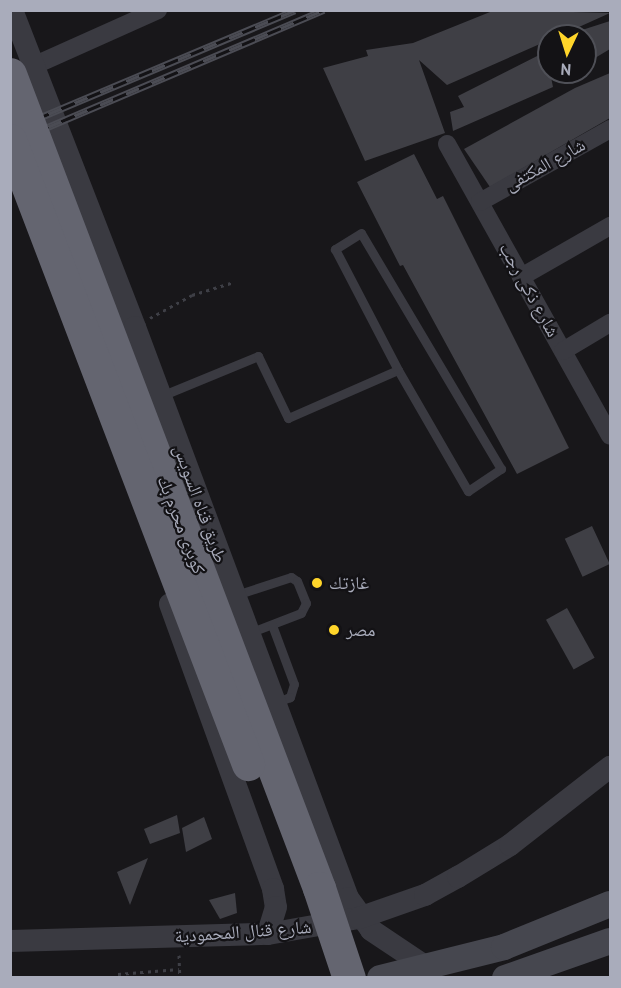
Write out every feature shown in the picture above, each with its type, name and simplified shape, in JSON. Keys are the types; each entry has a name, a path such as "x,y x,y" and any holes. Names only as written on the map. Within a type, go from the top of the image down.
{"highway":[{"name":"كوبرى محرم بك","path":"22,70 315,877 349,978"},
{"name":"كوبرى محرم بك","path":"10,141 326,978"}],"main road":[{"path":"380,978 428,968 541,934 610,904"},
{"path":"505,978 600,946"},
{"path":"551,978 600,946"}],"street":[{"name":"طريق قناه السويس","path":"12,10 22,70 135,327 272,704 348,898 359,918 387,943 428,968"},
{"path":"22,70 158,10"},
{"name":"شارع المكتفى","path":"480,202 610,129"},
{"name":"شارع ذكى رجب","path":"447,144 608,427"},
{"path":"10,185 83,364 273,889 276,907 268,934"},
{"path":"521,277 610,226"},
{"path":"563,351 610,323"},
{"name":"شارع قنال المحمودية","path":"10,941 268,934 359,918 425,895 458,877 510,845 610,767"}],"lane":[{"path":"361,233 501,469 468,491 398,370 335,249 361,233"},
{"path":"161,396 258,356 288,418 398,370"},
{"path":"234,595 294,578 306,603 304,611 247,634"},
{"path":"272,625 294,684 290,697 272,704"}],"path":[{"path":"135,327 192,295 234,282"},
{"path":"118,976 179,969"}],"building":[{"path":"495,10 610,13 586,24 537,24 537,45 447,85 419,60 445,133 365,161 323,68 368,56 366,50 413,43"},
{"path":"610,21 610,49 597,57 597,25"},
{"path":"537,56 537,84 552,84 553,87 453,131 450,112 464,107 458,96"},
{"path":"610,73 610,118 490,187 464,149 575,88 584,84 597,84 597,79"},
{"path":"414,154 437,199 443,196 569,448 517,474 403,265 400,266 357,182"},
{"path":"592,526 610,564 583,577 565,539"},
{"path":"567,608 595,658 574,669 546,620"},
{"path":"177,815 180,833 150,844 144,829"},
{"path":"204,817 212,839 186,852 182,828"},
{"path":"148,858 130,905 117,872"},
{"path":"235,893 237,913 220,919 209,900"}],"railway":[{"path":"10,130 295,10"},
{"path":"10,143 324,10"}],"place":[{"name":"غازتك","path":"317,583"},
{"name":"مصر","path":"334,630"}]}
